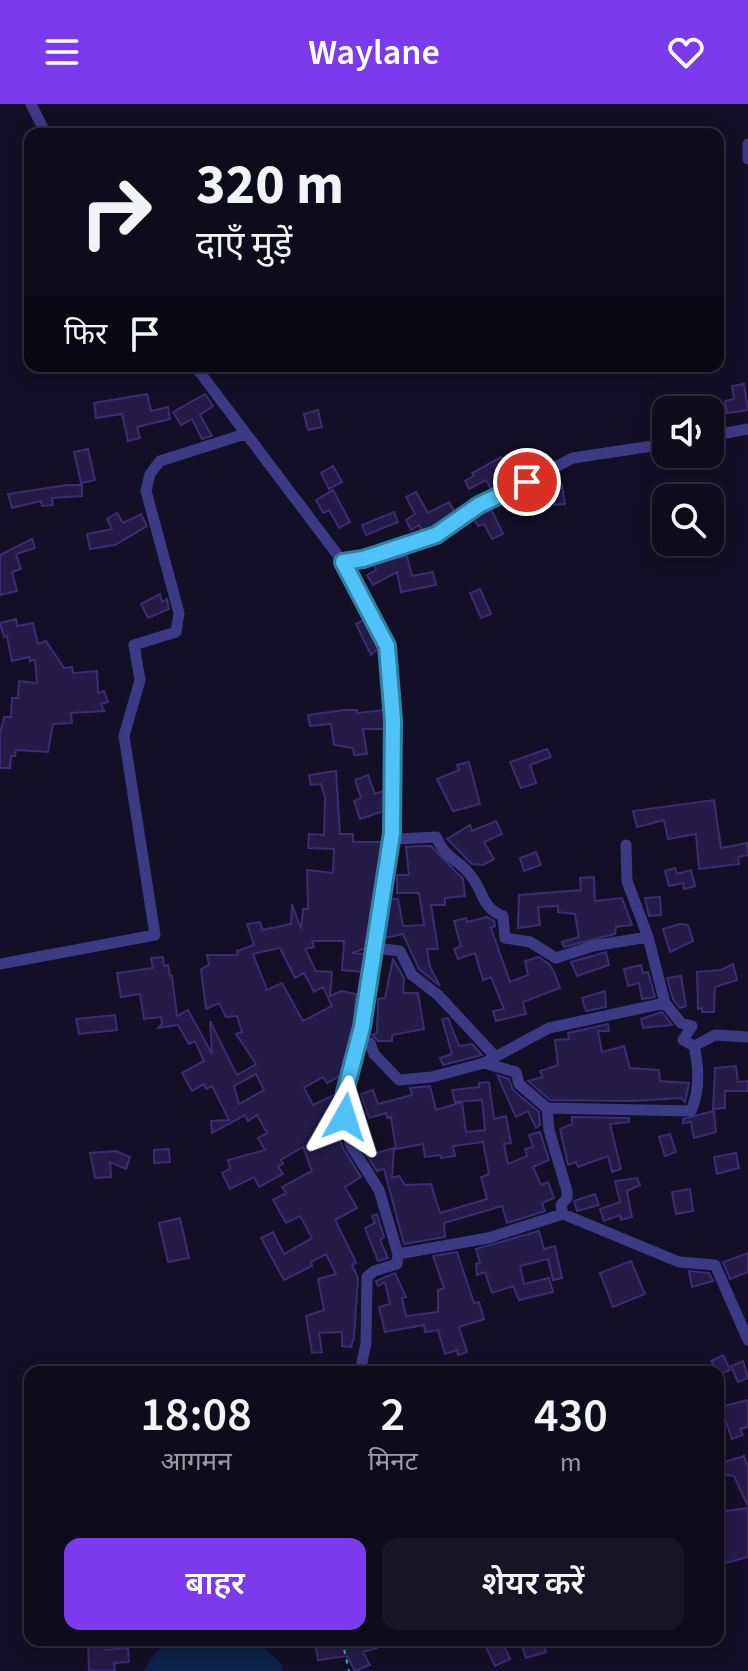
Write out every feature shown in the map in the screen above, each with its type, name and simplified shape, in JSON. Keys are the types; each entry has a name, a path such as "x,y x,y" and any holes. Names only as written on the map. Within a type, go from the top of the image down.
{"street":[{"path":"31,104 43,128"},
{"path":"748,144 748,159"},
{"path":"199,372 343,562 387,646 393,720 392,833 377,942 345,1092 345,1117 350,1144 379,1190 398,1254 397,1264 374,1271 367,1277 366,1343 361,1366"},
{"path":"724,433 748,429"},
{"path":"0,964 155,935 124,736 140,680 134,645 176,632 179,613 146,491 150,474 160,461 245,434"},
{"path":"343,562 363,559 436,535 479,505 573,458 652,446"},
{"path":"392,833 398,839 436,837 444,855 471,875 484,905 503,916 505,938 530,942 556,958 593,946 648,937"},
{"path":"626,845 627,881 648,937 665,1003 681,1023 692,1026 683,1040 694,1046"},
{"path":"377,942 383,949 400,951 412,975 438,995 490,1060 516,1072 519,1084 547,1108 691,1111 697,1099 699,1076 694,1046"},
{"path":"357,1043 370,1043 374,1054 399,1080 432,1077 490,1060 549,1028 665,1003"},
{"path":"694,1046 715,1035 748,1037"},
{"path":"547,1108 549,1130 567,1191 561,1205 563,1214"},
{"path":"398,1254 488,1238 563,1214 679,1262 715,1265 748,1340"}],"path":[{"path":"343,1646 349,1671"}],"water":[{"path":"177,1646 253,1646 267,1650 283,1666 282,1671 143,1671 159,1649"}],"building":[{"path":"744,384 748,410 727,413 725,401 734,399 732,386"},
{"path":"147,394 151,411 168,407 170,419 137,427 140,438 128,441 122,414 96,418 94,403"},
{"path":"205,394 213,406 200,415 212,436 202,439 192,419 181,425 173,412"},
{"path":"318,410 322,427 308,430 304,414"},
{"path":"88,449 95,480 81,483 74,452"},
{"path":"501,457 514,478 491,489 486,480 469,489 465,481 474,476 472,473"},
{"path":"333,466 342,482 329,489 321,473"},
{"path":"82,485 82,496 52,498 53,505 42,506 41,501 12,508 8,494"},
{"path":"562,485 565,504 554,505 551,486"},
{"path":"333,490 350,522 339,528 329,510 323,513 316,500"},
{"path":"416,492 428,513 449,502 455,512 432,527 422,530 419,525 411,530 406,520 415,514 406,497"},
{"path":"491,509 503,534 492,539 484,524 478,526 474,519"},
{"path":"394,512 398,522 366,535 362,525"},
{"path":"117,513 123,523 141,514 147,526 115,545 90,549 87,534 112,529 107,519"},
{"path":"32,539 35,548 16,554 21,569 12,572 17,591 0,595 0,555"},
{"path":"407,556 412,576 433,572 436,585 401,592 397,572 373,585 367,575 376,570 374,564"},
{"path":"480,589 491,614 481,618 470,593"},
{"path":"160,594 162,602 167,599 169,609 148,618 141,604"},
{"path":"16,619 17,626 33,623 38,644 46,641 64,668 72,667 73,673 97,671 98,693 104,691 108,702 101,704 104,711 71,713 72,723 53,724 48,752 16,750 15,756 11,756 10,768 0,768 0,734 4,717 11,717 12,698 18,698 19,681 37,683 35,660 30,661 29,657 12,661 7,636 4,637 0,623"},
{"path":"364,620 379,648 371,655 356,624"},
{"path":"357,710 358,713 384,710 384,729 363,729 367,754 354,755 353,748 334,745 331,724 310,726 308,715"},
{"path":"547,749 551,757 530,765 536,783 521,788 510,762"},
{"path":"469,762 480,804 453,811 437,779 459,770 457,765"},
{"path":"336,771 340,834 353,834 353,842 381,842 366,948 352,953 365,954 362,972 342,970 344,941 312,941 314,947 305,949 316,971 332,972 330,996 341,991 356,994 354,1025 340,1076 327,1083 323,1077 304,1088 313,1105 336,1094 336,1113 332,1114 343,1148 361,1177 345,1187 357,1208 335,1220 356,1263 352,1265 358,1278 354,1337 351,1347 342,1346 342,1332 319,1333 322,1352 312,1353 306,1316 324,1310 318,1279 336,1274 326,1254 311,1262 312,1266 284,1280 261,1238 273,1232 284,1254 312,1238 300,1216 286,1223 273,1200 286,1193 282,1187 312,1171 303,1147 281,1160 283,1164 278,1166 283,1174 259,1187 254,1177 230,1189 222,1173 230,1169 228,1160 265,1150 258,1138 267,1133 257,1115 248,1121 245,1115 212,1133 211,1121 229,1120 212,1086 206,1089 204,1084 192,1091 182,1073 204,1061 195,1041 189,1044 178,1025 158,1028 162,1024 161,1017 144,1019 140,994 121,997 117,973 153,968 151,958 163,957 164,966 168,965 172,976 177,1016 188,1010 212,1054 210,1021 237,1075 256,1064 236,1034 242,1032 237,1016 226,1017 219,1003 206,1009 201,969 209,965 207,955 238,955 237,951 254,945 247,924 260,922 262,930 291,924 292,904 301,929 303,909 308,909 307,870 333,873 334,849 308,848 309,834 324,835 325,797 321,784 311,785 309,775","holes":["280,948 295,978 304,973 314,992 323,987 332,1006 303,1021 282,983 267,990 253,954","256,1074 264,1090 239,1104 234,1086"]},
{"path":"368,775 375,794 384,791 384,811 360,819 354,801 361,798 355,780"},
{"path":"714,800 721,848 747,843 748,855 738,857 739,864 699,869 696,834 668,839 664,820 637,827 633,811"},
{"path":"496,821 502,834 484,842 494,859 483,865 472,864 447,839 470,825 472,831"},
{"path":"431,846 463,879 465,896 445,898 445,905 431,905 438,949 427,949 430,967 440,986 419,969 403,934 384,938 390,899 398,899 403,926 424,925 419,893 397,893 397,875 409,875 406,847"},
{"path":"536,852 541,865 524,871 520,858"},
{"path":"675,868 677,874 691,870 695,886 684,889 683,883 669,886 665,871"},
{"path":"594,877 595,901 622,898 632,925 616,927 615,934 564,947 562,942 579,937 575,914 558,912 558,906 538,907 540,925 518,928 519,895 581,890 580,878"},
{"path":"660,897 661,915 649,916 645,898"},
{"path":"487,917 494,921 495,926 491,928 510,982 528,975 525,961 539,957 554,972 560,988 523,1002 526,1014 496,1021 493,1011 504,1009 491,977 483,980 475,953 458,959 454,949 461,946 454,921 466,918 467,922"},
{"path":"688,925 693,941 670,952 663,929"},
{"path":"606,952 609,965 577,976 571,962"},
{"path":"393,959 404,978 403,993 418,993 424,1029 392,1035 392,1041 378,1041 372,1035 377,1033 378,999 385,998"},
{"path":"733,964 737,980 715,987 714,1012 702,1012 702,1008 698,1009 697,972 721,970"},
{"path":"641,965 643,973 648,972 655,997 642,999 639,983 628,986 624,969"},
{"path":"681,976 686,1006 680,1008 673,999 667,978"},
{"path":"605,991 606,1007 586,1011 582,998"},
{"path":"662,1012 672,1025 643,1028 641,1019"},
{"path":"115,1015 117,1030 79,1034 76,1019"},
{"path":"448,1018 459,1046 472,1044 482,1055 443,1065 440,1058 452,1054 442,1019"},
{"path":"608,1024 609,1031 598,1031 602,1052 624,1046 630,1068 659,1070 660,1081 689,1083 685,1102 681,1098 550,1100 528,1081 543,1077 540,1071 558,1065 555,1040 569,1039 568,1033"},
{"path":"736,1066 738,1082 748,1081 748,1091 725,1091 725,1108 713,1109 715,1068"},
{"path":"497,1075 509,1079 513,1090 539,1112 540,1125 536,1128 528,1111 516,1117"},
{"path":"489,1082 494,1119 506,1116 511,1143 504,1144 508,1164 527,1156 525,1149 533,1147 529,1135 540,1132 549,1160 533,1167 541,1185 548,1182 554,1198 542,1203 545,1211 507,1223 502,1206 444,1223 445,1237 404,1244 384,1169 377,1171 361,1146 367,1145 369,1155 394,1148 392,1178 399,1176 405,1185 431,1184 440,1213 487,1199 481,1177 489,1174 483,1142 453,1146 455,1156 441,1158 440,1155 425,1157 423,1144 396,1149 391,1117 387,1118 386,1113 369,1118 361,1094 373,1090 378,1104 412,1095 410,1088 430,1086 436,1110 462,1102 466,1132 485,1130 482,1100 455,1102 452,1090 479,1087 479,1083"},
{"path":"714,1111 716,1132 694,1138 691,1122 683,1123 683,1119"},
{"path":"572,1117 629,1118 629,1122 610,1124 621,1169 612,1172 608,1156 578,1167 576,1162 568,1165 560,1129 572,1124"},
{"path":"670,1134 676,1152 665,1156 659,1137"},
{"path":"169,1149 170,1162 154,1163 154,1150"},
{"path":"116,1151 130,1157 126,1169 110,1162 111,1177 95,1178 90,1153"},
{"path":"736,1153 739,1168 717,1174 714,1157"},
{"path":"637,1178 640,1185 627,1191 632,1217 621,1220 620,1215 604,1221 600,1209 620,1202 615,1181"},
{"path":"690,1189 693,1211 676,1214 672,1192"},
{"path":"595,1194 599,1205 577,1211 574,1201"},
{"path":"377,1214 384,1237 380,1240 388,1258 378,1261 365,1228 375,1223 372,1216"},
{"path":"180,1218 189,1258 168,1262 159,1223"},
{"path":"539,1231 544,1249 555,1246 562,1278 553,1280 548,1259 520,1266 524,1284 549,1278 553,1292 519,1300 513,1286 492,1293 485,1272 477,1275 476,1264 480,1263 476,1249"},
{"path":"457,1252 474,1303 479,1302 484,1319 459,1327 467,1352 458,1355 457,1350 445,1354 438,1330 425,1332 424,1325 385,1332 379,1307 390,1304 385,1282 378,1286 376,1281 395,1273 406,1297 402,1298 406,1316 438,1312 438,1290 444,1288 433,1256"},
{"path":"748,1253 748,1272 730,1279 723,1262"},
{"path":"631,1261 645,1294 613,1307 600,1273"},
{"path":"689,1271 709,1273 713,1281 692,1287"},
{"path":"723,1355 730,1370 724,1372 724,1366 714,1366 711,1361"},
{"path":"743,1361 748,1378 738,1382 731,1366"},
{"path":"748,1400 748,1427 740,1429 743,1435 732,1439 724,1422 724,1406"},
{"path":"744,1456 748,1467 748,1506 734,1476 724,1475 724,1462"},
{"path":"748,1508 748,1557 724,1563 724,1511"},
{"path":"88,1646 106,1646 106,1650 128,1648 129,1662 114,1663 115,1671 89,1671"},
{"path":"316,1646 377,1648 363,1652 370,1665 355,1671 347,1656 318,1660"},
{"path":"504,1646 510,1659 495,1666 486,1647"},
{"path":"522,1646 544,1646 546,1652 526,1658"}],"route":[{"path":"345,1117 345,1092 362,1027 392,833 393,720 387,646 343,562 363,559 436,535 479,505 527,482"}]}
